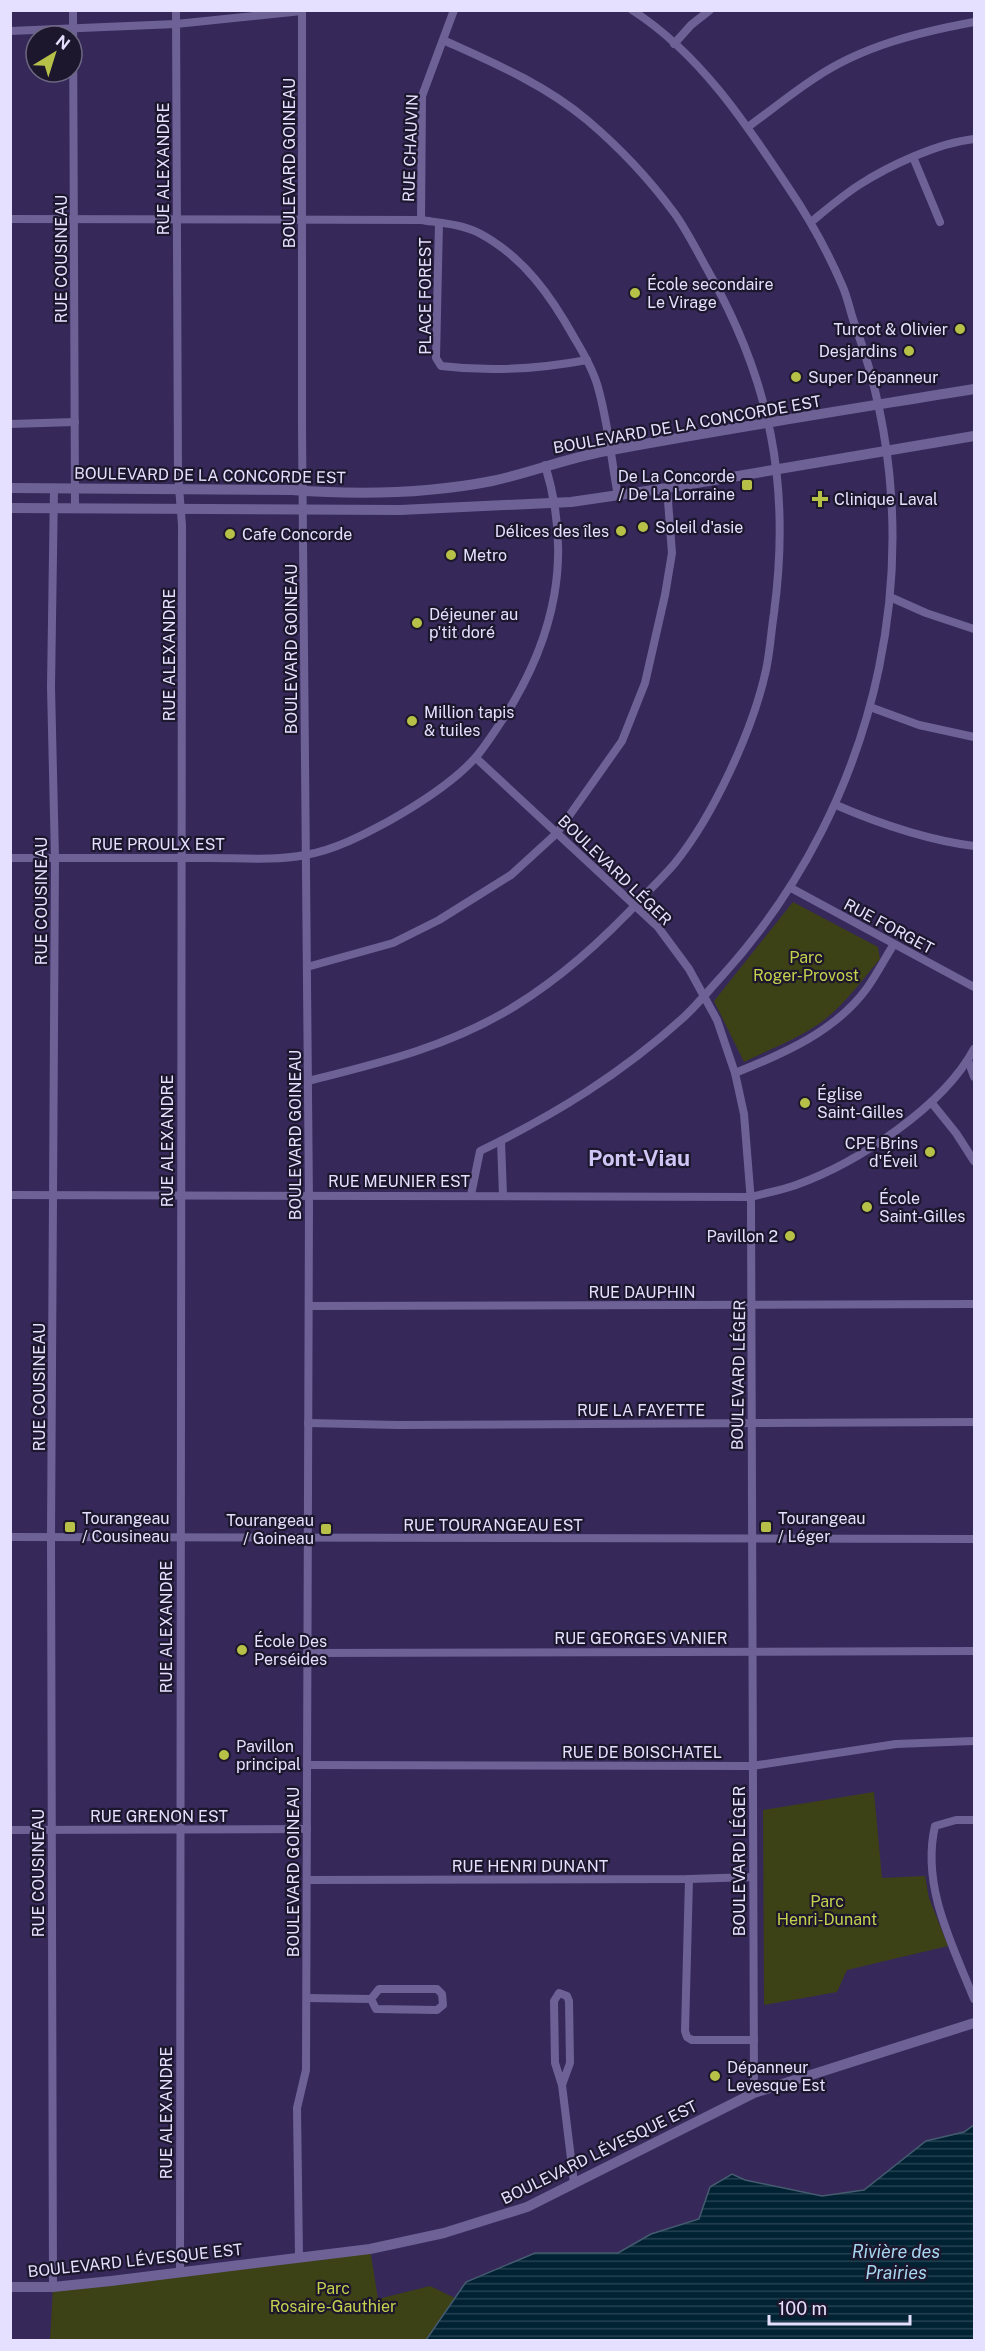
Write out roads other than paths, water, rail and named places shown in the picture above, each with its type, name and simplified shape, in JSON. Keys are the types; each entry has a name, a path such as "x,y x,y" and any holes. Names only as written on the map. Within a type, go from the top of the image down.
{"street":[{"name":"RUE ALEXANDRE","path":"176,10 183,858 179,1538 180,2271"},
{"name":"RUE CHAUVIN","path":"421,220 422,96 454,10"},
{"path":"471,1195 480,1151 590,1092 624,1068 686,1015 751,944 791,888 836,805 851,768 878,677 893,583 892,503 879,405 870,366 843,287 811,222 748,127 719,89 674,44 632,10"},
{"path":"674,44 691,25 711,10"},
{"path":"84,27 176,24 302,11"},
{"name":"BOULEVARD GOINEAU","path":"299,2257 297,2108 306,2070 309,1306 302,11"},
{"path":"748,127 816,77 848,59 891,42 975,21"},
{"path":"308,1082 414,1054 456,1038 516,1006 589,951 675,863 700,825 733,765 753,712 766,670 780,567 781,519 778,470 769,423 748,354 727,304 676,216 649,181 587,120 557,97 523,76 443,40"},
{"name":"RUE COUSINEAU","path":"73,84 75,508"},
{"path":"811,222 859,184 913,157 964,140 975,139"},
{"path":"913,157 940,222"},
{"path":"10,219 421,220 451,224 478,233 514,257 534,276 558,309 587,360 601,397 618,496"},
{"name":"PLACE FOREST","path":"439,223 436,358 441,366 467,369 526,368 587,360"},
{"name":"BOULEVARD DE LA CONCORDE EST","path":"10,488 387,492 451,488 495,480 545,465 610,450 975,389"},
{"path":"10,424 75,422"},
{"name":"BOULEVARD DE LA CONCORDE EST","path":"10,508 418,510 554,502 618,496 975,436"},
{"name":"RUE PROULX EST","path":"10,858 305,855 340,845 412,808 447,783 476,758 532,667 547,630 556,590 558,530 545,465"},
{"name":"RUE COUSINEAU","path":"53,2287 51,1538 54,858 51,687 54,488"},
{"path":"307,967 393,943 439,920 511,876 557,833 622,741 645,683 672,553 668,488"},
{"path":"890,597 926,613 975,629"},
{"path":"870,707 919,725 975,737"},
{"name":"BOULEVARD LÉGER","path":"476,758 658,927 689,969 717,1020 735,1073 744,1114 751,1197 753,1305 750,1423 754,2093"},
{"path":"836,805 871,820 953,843 975,846"},
{"name":"RUE FORGET","path":"791,888 975,987"},
{"path":"735,1073 778,1057 811,1038 840,1016 867,989 894,944"},
{"name":"RUE MEUNIER EST","path":"10,1195 751,1197 796,1185 843,1164 883,1139 931,1102 975,1049"},
{"path":"968,1060 975,1077"},
{"path":"931,1102 975,1161"},
{"path":"501,1141 503,1195"},
{"name":"RUE DAUPHIN","path":"309,1306 975,1304"},
{"name":"RUE LA FAYETTE","path":"308,1423 398,1425 975,1422"},
{"name":"RUE TOURANGEAU EST","path":"10,1538 975,1539"},
{"name":"RUE GEORGES VANIER","path":"307,1653 975,1651"},
{"name":"RUE DE BOISCHATEL","path":"307,1765 752,1766 896,1744 975,1741"},
{"path":"975,1820 956,1820 935,1826 932,1841 935,1892 952,1945 975,1998"},
{"name":"RUE GRENON EST","path":"10,1830 307,1829"},
{"name":"RUE HENRI DUNANT","path":"307,1880 689,1879 753,1876"},
{"path":"689,1879 685,2031 687,2037 692,2040 754,2040"},
{"path":"379,1989 437,1989 442,1994 443,2005 437,2010 376,2009 371,1999 379,1989"},
{"path":"562,2085 570,2063 569,2001 567,1996 559,1993 554,2001 555,2063 562,2085 574,2183"},
{"path":"306,1998 371,1999"},
{"name":"BOULEVARD LÉVESQUE EST","path":"10,2287 53,2287 370,2249 444,2234 527,2207 754,2093 975,2023"}],"water":[{"name":"Rivière des Prairies","path":"974,2125 974,2340 426,2340 466,2282 535,2253 618,2253 651,2234 699,2219 710,2187 732,2174 745,2180 822,2196 864,2190 926,2141 964,2132"}],"place":[{"name":"École secondaire Le Virage","path":"635,293"},
{"name":"Turcot & Olivier","path":"960,329"},
{"name":"Desjardins","path":"909,351"},
{"name":"Super Dépanneur","path":"796,377"},
{"name":"De La Concorde / De La Lorraine","path":"747,485"},
{"name":"Clinique Laval","path":"820,499"},
{"name":"Soleil d'asie","path":"643,527"},
{"name":"Délices des îles","path":"621,531"},
{"name":"Cafe Concorde","path":"230,534"},
{"name":"Metro","path":"451,555"},
{"name":"Déjeuner au p'tit doré","path":"417,623"},
{"name":"Million tapis & tuiles","path":"412,721"},
{"name":"Église Saint-Gilles","path":"805,1103"},
{"name":"CPE Brins d'Éveil","path":"930,1152"},
{"name":"École Saint-Gilles","path":"867,1207"},
{"name":"Pavillon 2","path":"790,1236"},
{"name":"Tourangeau / Cousineau","path":"70,1527"},
{"name":"Tourangeau / Léger","path":"766,1527"},
{"name":"Tourangeau / Goineau","path":"326,1529"},
{"name":"École Des Perséides","path":"242,1650"},
{"name":"Pavillon principal","path":"224,1755"},
{"name":"Dépanneur Levesque Est","path":"715,2076"}],"district":[{"name":"Pont-Viau","path":"639,1158"}],"park label":[{"name":"Parc Roger-Provost","path":"806,966"},
{"name":"Parc Henri-Dunant","path":"827,1910"},
{"name":"Parc Rosaire-Gauthier","path":"333,2297"}]}
